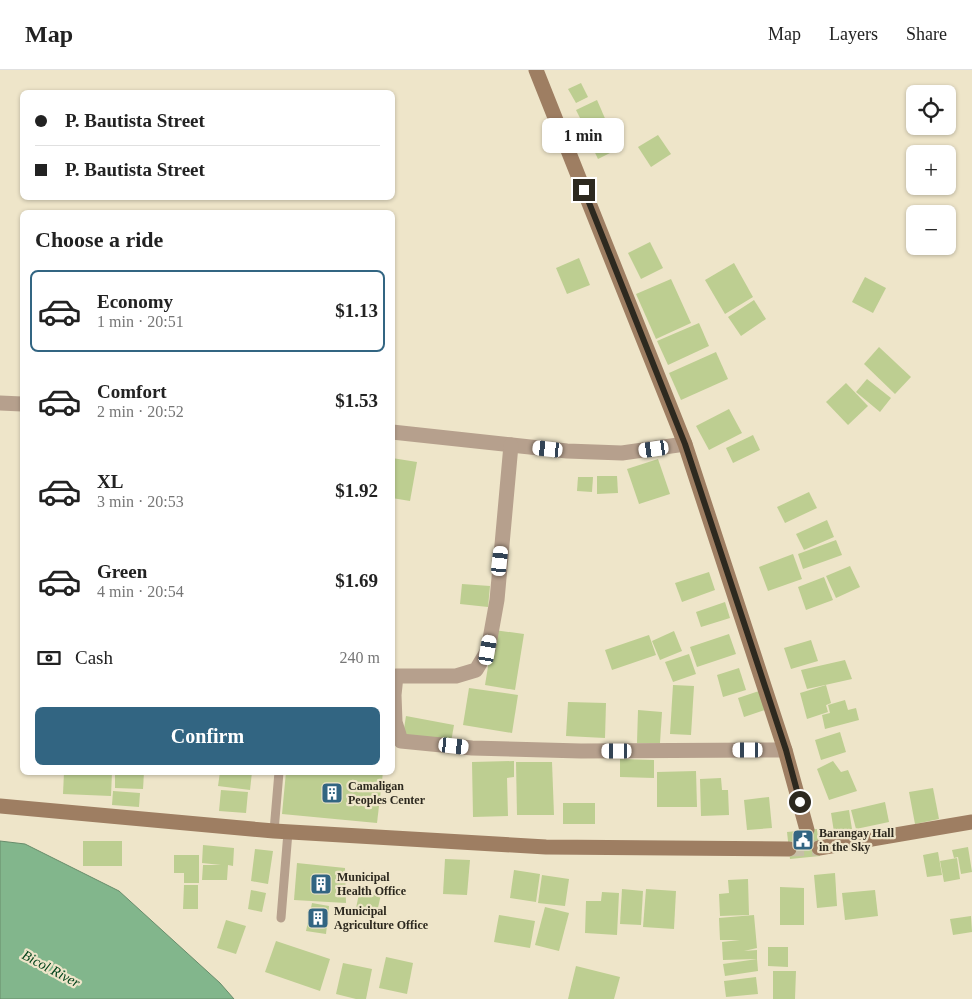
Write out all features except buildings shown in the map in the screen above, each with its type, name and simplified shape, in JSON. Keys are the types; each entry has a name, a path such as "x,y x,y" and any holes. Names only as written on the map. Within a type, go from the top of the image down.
{"street":[{"path":"536,70 685,444 786,750 807,830"},
{"path":"0,403 20,404"},
{"path":"395,432 567,451 622,453 685,444"},
{"path":"395,676 456,676 476,670 488,650 497,600 511,445"},
{"path":"395,722 401,741 472,748 582,751 786,750"},
{"path":"0,806 281,832 546,847 789,849"},
{"path":"819,848 972,822"}],"lane":[{"path":"279,775 281,918"}],"water":[{"name":"Bicol River","path":"0,841 25,844 119,891 220,983 234,999 0,999"}],"tunnel":[{"path":"789,849 819,848"}],"place":[{"name":"Camaligan Peoples Center","path":"332,793"},
{"name":"Barangay Hall in the Sky","path":"803,840"},
{"name":"Municipal Health Office","path":"321,884"},
{"name":"Municipal Agriculture Office","path":"318,918"}],"route":[{"path":"584,190 685,444 786,750 800,802"}]}
